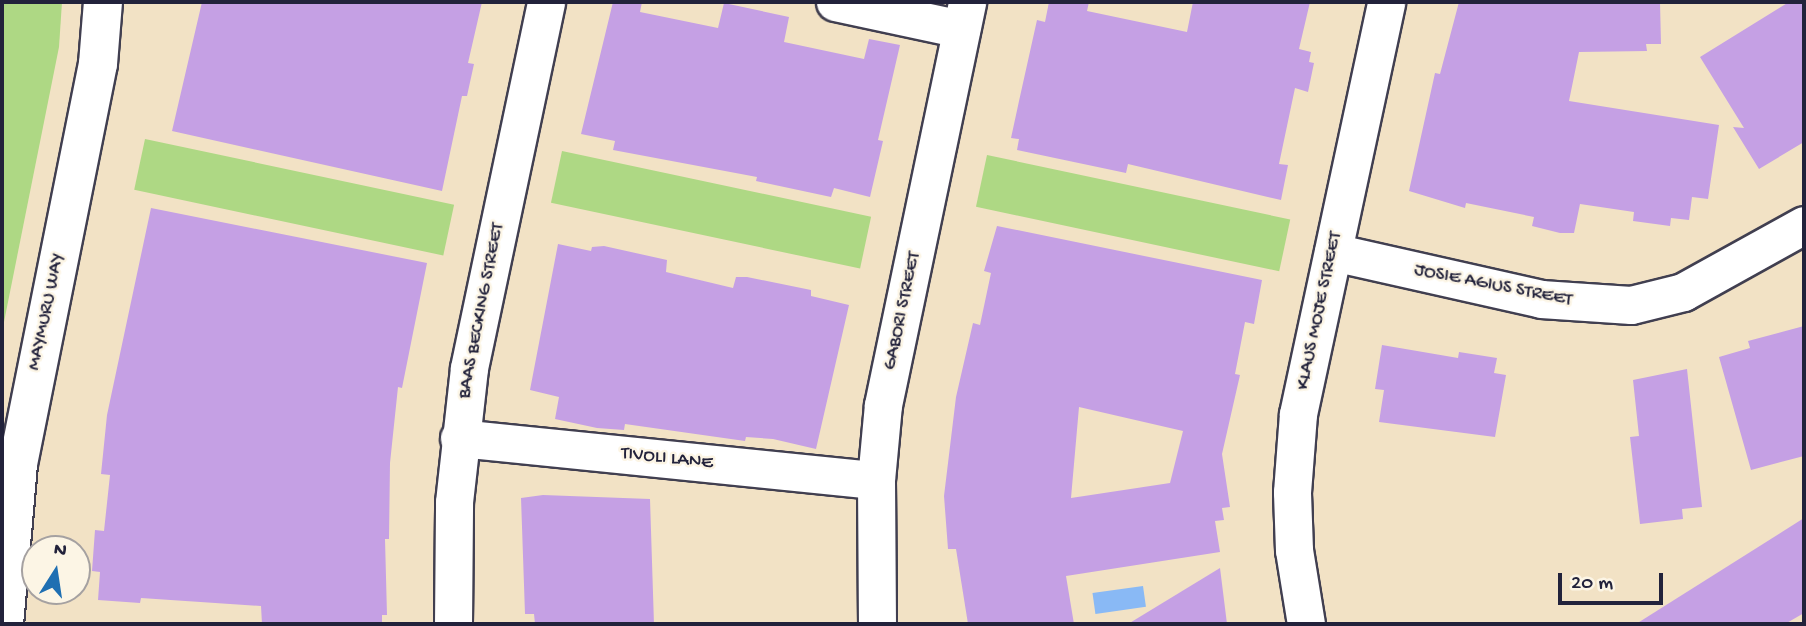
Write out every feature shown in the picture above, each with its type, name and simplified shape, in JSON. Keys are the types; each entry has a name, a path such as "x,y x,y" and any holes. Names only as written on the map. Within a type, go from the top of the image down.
{"street":[{"name":"MAYMURU WAY","path":"4,624 18,464 99,64 103,2"},
{"name":"BAAS BECKING STREET","path":"453,624 459,438 481,307 546,2"},
{"path":"835,2 964,15"},
{"name":"KLAUS MOJE STREET","path":"1306,624 1294,550 1292,492 1298,414 1386,2"},
{"name":"GABORI STREET","path":"877,624 876,481 893,352 964,15"},
{"name":"JOSIE AGIUS STREET","path":"1333,252 1541,299 1631,305 1683,292 1804,225"},
{"name":"TIVOLI LANE","path":"459,438 876,481"}],"green space":[{"path":"2,2 62,2 59,47 2,332"},
{"path":"145,139 454,205 443,256 134,190"},
{"path":"562,151 871,217 860,269 551,203"},
{"path":"987,155 1290,219 1279,271 976,207"}],"water":[{"path":"1143,586 1146,607 1095,614 1092,593"}],"building":[{"path":"202,2 482,2 468,63 474,64 467,96 462,96 442,191 172,131"},
{"path":"613,2 642,2 640,12 718,28 724,3 789,17 784,42 864,59 869,39 900,45 878,140 883,141 870,197 834,188 831,197 756,181 757,177 613,150 615,141 581,134"},
{"path":"1049,2 1089,2 1087,11 1187,32 1193,2 1310,2 1299,49 1311,52 1309,62 1314,63 1308,92 1295,88 1279,164 1288,165 1281,200 1128,164 1126,173 1017,150 1019,139 1011,138 1037,20 1045,22"},
{"path":"1459,2 1660,2 1661,44 1646,44 1647,51 1579,52 1569,101 1719,125 1708,199 1692,197 1689,220 1671,218 1670,226 1633,221 1634,212 1580,204 1574,233 1560,233 1532,226 1534,217 1466,203 1465,208 1409,191 1435,73 1440,74"},
{"path":"1789,2 1804,2 1804,142 1759,169 1733,127 1744,128 1700,57"},
{"path":"151,208 427,263 402,388 398,387 390,463 389,539 385,539 387,615 382,615 382,624 262,624 261,606 141,598 140,603 98,600 100,572 92,571 95,530 104,531 110,475 101,474 107,415"},
{"path":"997,226 1262,280 1254,324 1245,322 1235,374 1240,375 1222,454 1230,507 1222,508 1224,520 1215,521 1220,552 1066,576 1074,624 968,624 956,549 948,549 944,496 956,397 973,323 980,325 991,273 984,271","holes":["1079,407 1183,431 1170,483 1071,498"]},
{"path":"558,244 591,251 592,247 604,246 667,260 666,272 733,288 736,277 747,277 811,290 811,296 849,305 816,449 773,439 746,437 745,441 625,424 624,430 597,428 555,419 559,397 530,390"},
{"path":"1804,326 1804,456 1751,470 1719,357 1750,348 1748,341"},
{"path":"1382,345 1458,358 1459,352 1497,358 1494,373 1506,375 1495,437 1379,422 1384,390 1375,389"},
{"path":"1687,369 1702,507 1682,509 1683,519 1640,524 1630,437 1639,436 1633,380"},
{"path":"543,495 650,499 654,624 535,624 534,614 525,614 521,498"},
{"path":"1804,518 1804,613 1785,624 1636,624"},
{"path":"1220,568 1227,624 1128,624"}]}
